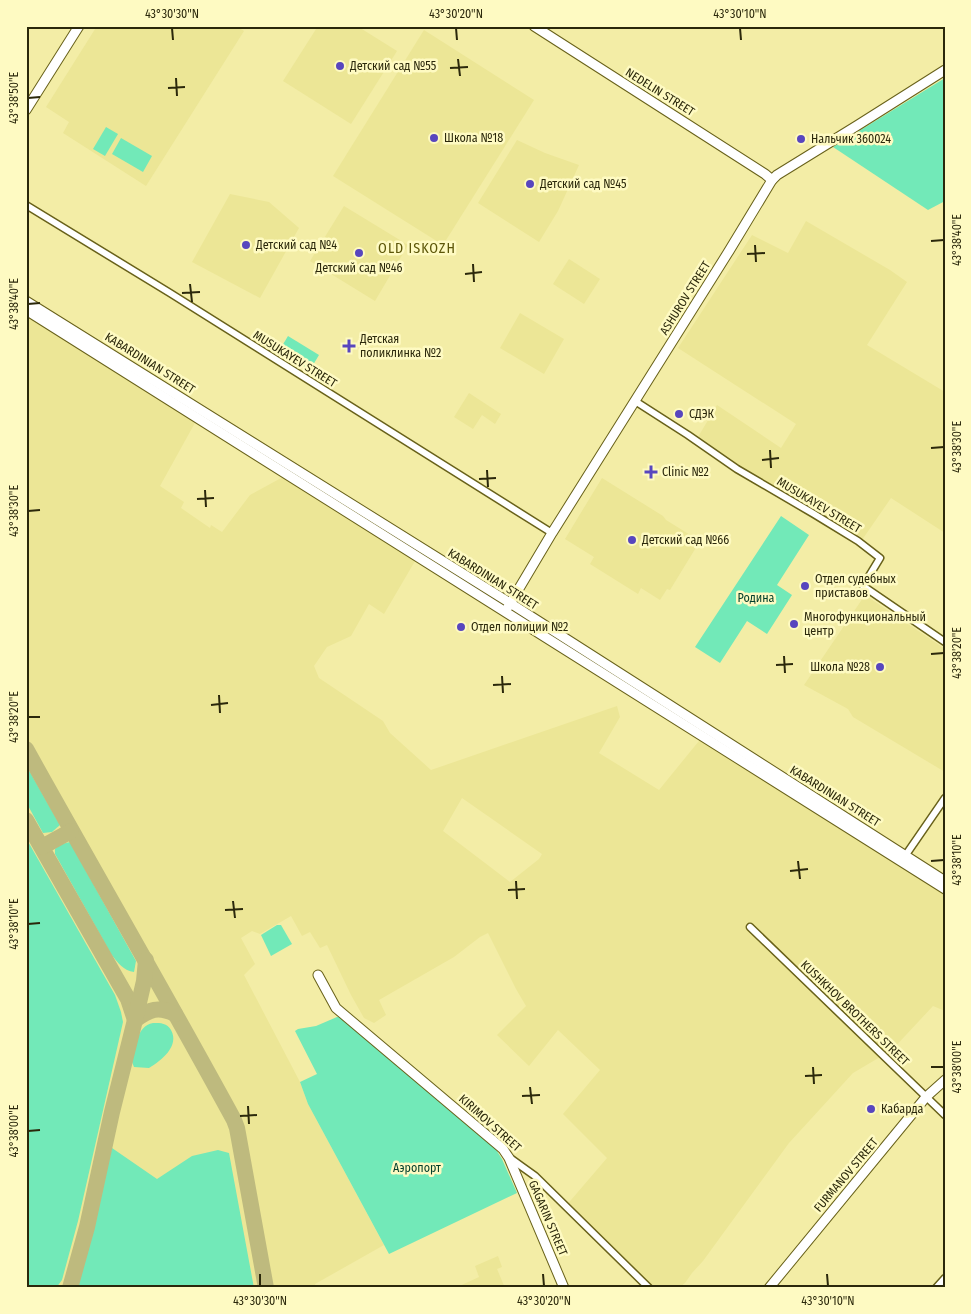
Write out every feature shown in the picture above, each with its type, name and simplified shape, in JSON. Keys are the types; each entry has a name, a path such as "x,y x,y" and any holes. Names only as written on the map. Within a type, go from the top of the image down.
{"main road":[{"path":"26,110 79,26"},
{"name":"NEDELIN STREET","path":"534,26 772,180"},
{"name":"ASHUROV STREET","path":"508,607 772,180 777,174 945,70"},
{"name":"KABARDINIAN STREET","path":"26,301 903,858 945,881"},
{"name":"KABARDINIAN STREET","path":"26,310 508,607"},
{"name":"KABARDINIAN STREET","path":"903,858 945,889"},
{"name":"KIRIMOV STREET","path":"318,975 336,1008 493,1140 509,1158"},
{"name":"FURMANOV STREET","path":"769,1288 926,1097 945,1080"},
{"name":"GAGARIN STREET","path":"509,1158 564,1288"}],"street":[{"name":"MUSUKAYEV STREET","path":"26,205 170,293 552,533"},
{"name":"MUSUKAYEV STREET","path":"635,401 737,469 814,514 880,558 863,586 945,642"},
{"path":"903,858 945,798"},
{"name":"KUSHKHOV BROTHERS STREET","path":"750,927 945,1115"},
{"name":"KIRIMOV STREET","path":"509,1158 535,1176 649,1288"},
{"path":"936,1288 945,1278"}],"shaded area":[{"path":"97,26 236,26 244,31 146,186 63,133 69,122 46,107"},
{"name":"Детский сад №55","path":"318,26 357,26 397,51 351,124 283,81"},
{"name":"Школа №18","path":"424,30 534,100 443,245 333,176"},
{"name":"Детский сад №45","path":"517,140 545,153 579,165 558,211 539,242 478,203"},
{"name":"Детский сад №4","path":"230,194 269,202 299,228 260,298 192,262"},
{"name":"Детский сад №46","path":"344,206 408,245 375,301 310,261"},
{"path":"806,221 907,282 867,345 945,392 945,533 891,498 862,540 762,482 698,437 717,405 781,448 796,424 678,348 752,235 788,253"},
{"path":"569,259 600,279 584,304 553,284"},
{"path":"26,310 418,556 384,614 369,604 351,636 327,647 314,666 319,678 383,721 390,733 431,770 617,706 620,717 599,753 659,790 703,736 945,889 945,1011 933,1006 892,1050 853,1073 789,1143 703,1261 679,1288 649,1288 565,1207 607,1158 563,1114 600,1070 558,1030 529,1066 497,1035 526,1006 488,933 454,957 379,1000 386,1015 374,1023 364,1018 327,945 320,948 310,932 302,936 291,916 260,934 252,931 241,938 255,964 244,975 300,1082 308,1104 384,1245 315,1284 316,1288 26,1288","holes":["196,421 283,477 250,495 222,532 211,525 210,528 181,508 184,502 160,486","462,798 542,854 539,859 510,882 443,831"]},
{"path":"520,313 564,339 544,374 500,348"},
{"path":"469,393 501,414 495,424 482,415 473,429 454,417"},
{"name":"Детский сад №66","path":"602,478 700,541 670,590 667,589 660,600 641,588 638,594 590,564 594,557 565,539"},
{"name":"Школа №28","path":"865,595 945,649 945,772 853,717 848,709 804,685"},
{"path":"498,1256 502,1267 497,1269 505,1288 455,1288 479,1277 475,1266"}],"green space":[{"path":"945,78 945,201 928,210 833,147"},
{"path":"106,127 118,134 105,156 93,149"},
{"path":"121,138 152,156 143,172 112,154"},
{"path":"288,336 319,355 310,370 279,351"},
{"name":"Родина","path":"781,516 809,535 777,585 792,595 767,634 747,621 720,663 695,647"},
{"path":"26,765 60,825 52,832 43,833 26,802"},
{"path":"26,838 115,995 123,1022 78,1221 62,1280 56,1288 26,1288"},
{"path":"70,842 136,961 134,972 124,968 111,954 55,854 55,849 58,845"},
{"path":"277,925 281,925 292,944 271,956 261,935"},
{"name":"Аэропорт","path":"340,1017 495,1148 517,1193 389,1254 308,1104 300,1082 317,1074 295,1031 316,1026"},
{"path":"153,1023 164,1024 171,1030 173,1042 171,1047 164,1057 149,1068 134,1067 132,1062 140,1033 143,1028"},
{"path":"112,1148 157,1179 192,1156 218,1150 229,1153 254,1288 77,1288"}],"taxiway":[{"path":"26,749 234,1120 266,1288"},
{"path":"26,820 128,999 135,1020"},
{"path":"42,847 71,831"},
{"path":"70,1288 87,1227 112,1112 135,1020 144,981 146,960"},
{"path":"135,1020 145,1013 159,1009 175,1014"}],"place":[{"name":"Детский сад №55","path":"340,66"},
{"name":"Школа №18","path":"434,138"},
{"name":"Нальчик 360024","path":"801,139"},
{"name":"Детский сад №45","path":"530,184"},
{"name":"Детский сад №4","path":"246,245"},
{"name":"Детский сад №46","path":"359,253"},
{"name":"Детская поликлинка №2","path":"349,346"},
{"name":"СДЭК","path":"679,414"},
{"name":"Clinic №2","path":"651,472"},
{"name":"Детский сад №66","path":"632,540"},
{"name":"Отдел судебных приставов","path":"805,586"},
{"name":"Многофункциональный центр","path":"794,624"},
{"name":"Отдел полиции №2","path":"461,627"},
{"name":"Школа №28","path":"880,667"},
{"name":"Кабарда","path":"871,1109"}],"district":[{"name":"OLD ISKOZH","path":"417,248"}]}
